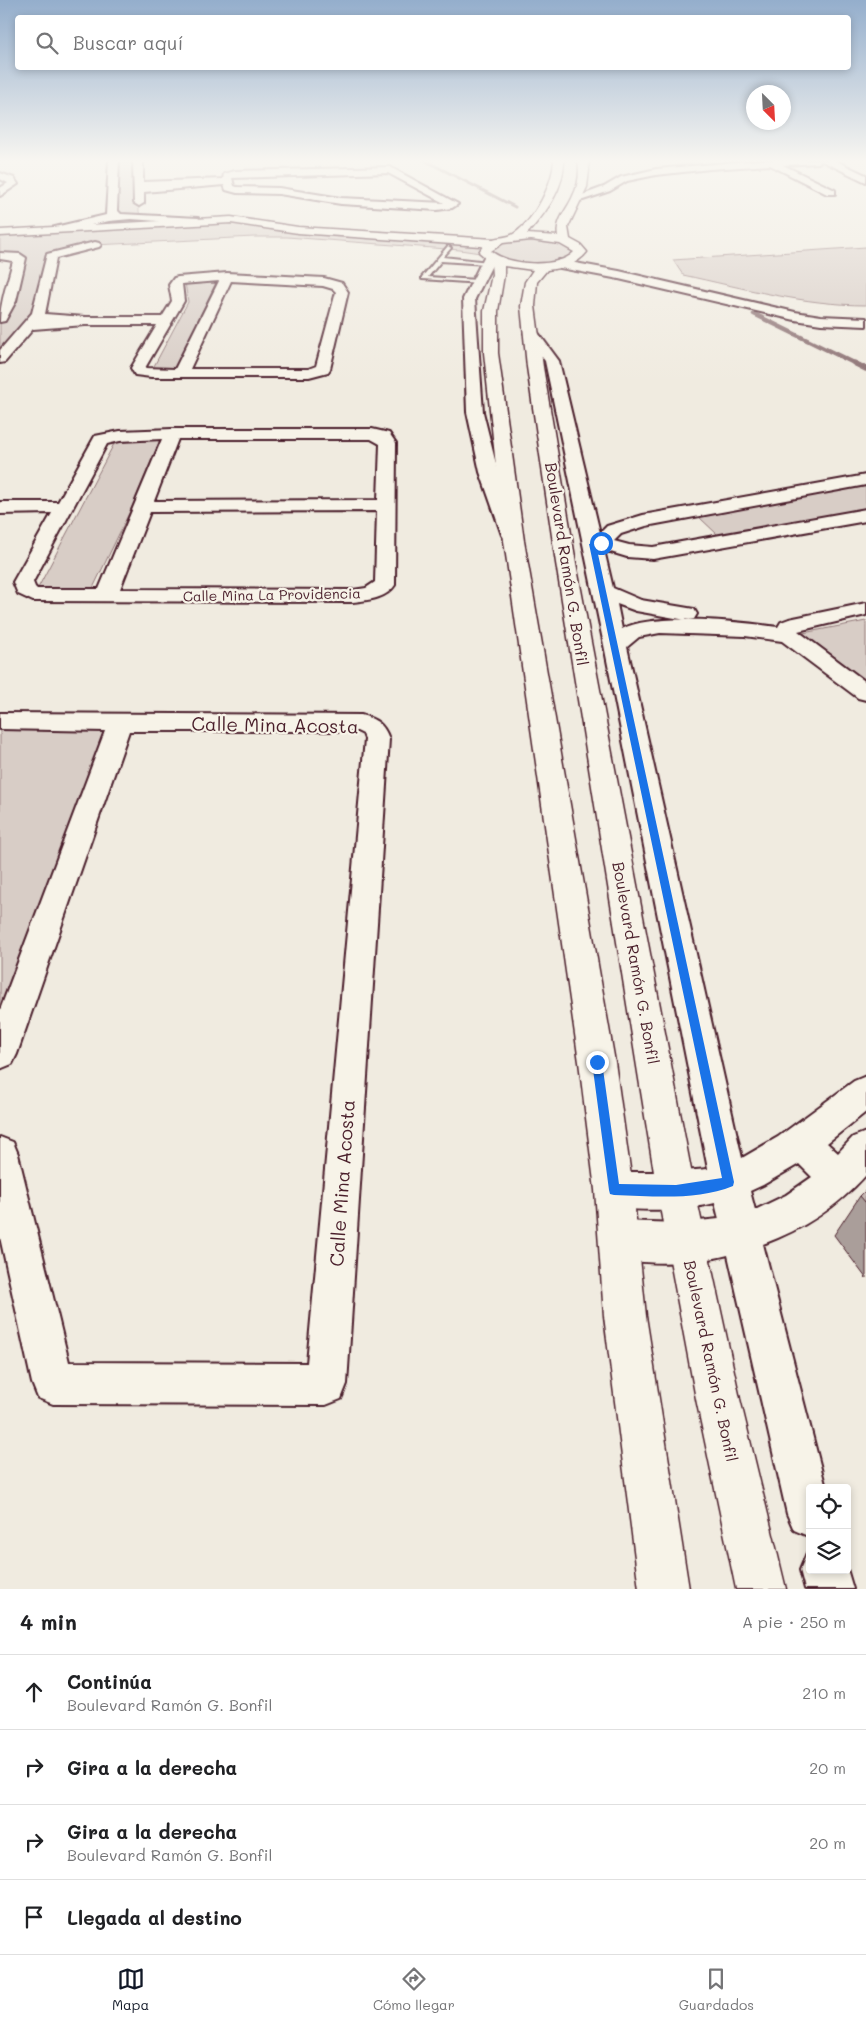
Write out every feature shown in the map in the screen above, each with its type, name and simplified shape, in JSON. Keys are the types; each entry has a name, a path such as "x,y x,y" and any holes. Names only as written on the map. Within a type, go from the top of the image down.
{"main road":[{"path":"330,234 491,255 526,266 551,265 571,261 578,257 581,252 578,248 565,242 546,238 517,238"},
{"path":"262,237 296,237 444,254 491,255 521,234"},
{"path":"563,234 565,242"},
{"path":"0,251 25,256 110,244"},
{"path":"491,255 498,275 491,311 490,353 514,541 595,1052 614,1190 625,1316 664,1589"},
{"name":"Boulevard Ramón G. Bonfil","path":"551,265 531,282 528,306 568,573 676,1191 718,1399 761,1589"}],"street":[{"path":"0,256 51,259 95,245"},
{"path":"581,252 620,266 800,308 866,313"},
{"path":"491,255 470,299 469,312 475,412 489,472 514,541"},
{"path":"0,318 10,301 25,256"},
{"path":"0,359 31,322 41,306 51,259"},
{"path":"551,265 619,275 795,316 822,320 866,322"},
{"path":"180,373 227,277"},
{"path":"227,277 324,282 338,286 342,292 323,369 309,373 140,372 138,368 178,301 175,285 178,281 227,277"},
{"path":"31,322 60,324 85,321 167,321"},
{"name":"Boulevard Ramón G. Bonfil","path":"531,333 552,360 596,543 603,591 728,1182 806,1498"},
{"path":"107,596 172,434"},
{"name":"Calle Mina La Providencia","path":"172,434 372,434 383,437 388,443 386,505 385,585 372,593 353,596 34,595 25,590 23,582 101,440 120,436 172,434"},
{"path":"596,543 608,534 627,525 866,480"},
{"path":"143,506 386,505"},
{"path":"0,508 65,507"},
{"path":"688,512 721,542"},
{"path":"596,543 627,551 654,553 866,515"},
{"path":"603,591 636,605 669,612 704,616 745,629"},
{"path":"788,634 787,630 790,626 866,609"},
{"path":"615,645 632,632 660,626 745,629 788,634 866,693"},
{"name":"Calle Mina Acosta","path":"0,721 361,723 374,730 377,740 326,1384 53,1383 0,1154"},
{"path":"0,1054 120,723"},
{"path":"614,1190 676,1191 728,1182 755,1171 801,1142 866,1092"},
{"path":"801,1142 839,1178"},
{"path":"619,1240 687,1242 716,1239 781,1218 812,1200 839,1178 866,1149"},
{"path":"825,1574 829,1589"}],"lane":[{"path":"444,254 424,278 478,282"}],"shaded area":[{"path":"0,234 361,234 494,243 531,237 578,248 571,261 527,266 487,254 460,250 287,237 95,245 51,256 41,306 0,359 0,318 19,262 0,256"},
{"path":"866,247 866,305 797,299 683,275 673,260"},
{"path":"217,280 175,369 153,368 188,302 185,282"},
{"path":"116,440 160,440 131,509 93,588 38,588"},
{"path":"866,485 866,508 719,536 698,516"},
{"path":"866,621 866,680 803,633"},
{"path":"120,723 0,1054 0,724"}],"building":[{"path":"866,1190 866,1203 860,1196"}],"waterway":[{"path":"754,314 856,364"},
{"path":"856,364 866,369"}],"route":[{"path":"597,1062 614,1190 676,1191 728,1182 592,544 601,543"}]}
